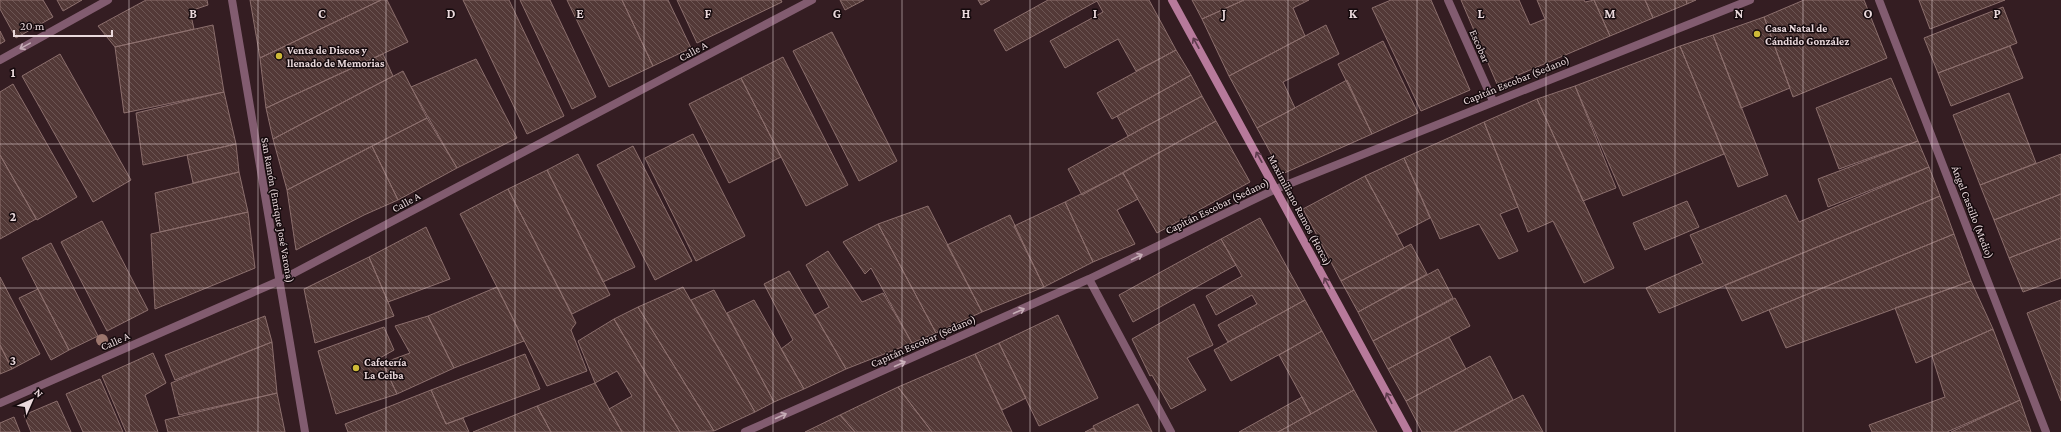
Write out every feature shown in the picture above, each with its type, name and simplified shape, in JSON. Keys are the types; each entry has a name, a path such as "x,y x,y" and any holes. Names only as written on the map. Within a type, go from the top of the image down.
{"street":[{"path":"0,60 108,0"},
{"name":"San Ramón (Enrique José Varona)","path":"232,0 304,428"},
{"name":"Calle A","path":"0,403 279,281 812,0"},
{"name":"Maximiliano Ramos (Horca)","path":"1172,0 1408,432"},
{"name":"Escobar","path":"1448,0 1493,101"},
{"name":"Capitán Escobar (Sedano)","path":"745,432 1089,280 1276,189 1493,101 1750,0"},
{"name":"Ángel Castillo (Medio)","path":"1879,0 2046,432"},
{"path":"1089,280 1171,432"},
{"path":"304,428 311,432"}],"building":[{"path":"0,0 43,0 53,17 16,38 0,9"},
{"path":"57,0 82,0 63,11"},
{"path":"146,0 207,0 208,5 190,11 194,29 115,47 98,26"},
{"path":"250,0 381,0 260,58"},
{"path":"381,0 387,0 408,42 266,108 260,58"},
{"path":"463,0 509,0 564,116 527,134"},
{"path":"520,0 550,0 596,97 572,109"},
{"path":"567,0 622,0 653,66 609,87"},
{"path":"622,0 668,0 691,48 653,66"},
{"path":"677,0 781,0 782,2 697,43"},
{"path":"840,0 864,0 845,10"},
{"path":"978,0 990,0 981,5"},
{"path":"1048,0 1149,0 1176,50 1136,71 1118,39 1065,68 1050,41 1103,12 1097,1 1006,51 994,30"},
{"path":"1192,0 1244,0 1202,19"},
{"path":"1244,0 1309,0 1293,8 1305,36 1229,76 1202,19"},
{"path":"1391,0 1431,0 1470,90 1421,111 1372,8"},
{"path":"1461,0 1519,0 1530,25 1545,19 1537,0 1584,0 1585,2 1594,0 1610,36 1497,84"},
{"path":"1594,0 1645,0 1653,18 1610,36"},
{"path":"1645,0 1686,0 1687,4 1653,18"},
{"path":"1686,0 1696,0 1687,4"},
{"path":"1804,0 1864,0 1887,58 1793,97 1764,17"},
{"path":"1919,0 2005,0 1930,29"},
{"path":"2003,7 2017,43 1938,73 1924,38"},
{"path":"1764,17 1790,88 1741,108 1713,35"},
{"path":"213,25 224,92 124,113 115,47"},
{"path":"1326,25 1339,54 1283,82 1295,108 1257,128 1229,76"},
{"path":"0,31 5,41 0,44"},
{"path":"832,32 897,161 859,181 793,51"},
{"path":"1713,35 1768,175 1738,187 1680,46"},
{"path":"1383,41 1418,113 1372,134 1338,64"},
{"path":"1680,46 1724,154 1623,196 1575,86"},
{"path":"2010,46 2023,78 1951,106 1938,73"},
{"path":"1176,50 1191,75 1112,119 1097,93"},
{"path":"60,54 131,180 93,202 22,76"},
{"path":"383,54 393,76 273,139 266,108"},
{"path":"783,57 848,185 806,206 741,78"},
{"path":"476,59 517,138 457,168 411,87"},
{"path":"403,71 427,118 287,190 273,139"},
{"path":"1191,75 1202,96 1128,136 1117,116"},
{"path":"741,78 781,157 729,183 689,104"},
{"path":"1891,78 1918,141 1839,169 1816,108"},
{"path":"1347,80 1372,134 1282,174 1257,128"},
{"path":"13,84 77,197 37,220 0,155 0,92"},
{"path":"1575,86 1616,188 1583,201 1537,99"},
{"path":"224,92 236,144 143,165 136,113"},
{"path":"2009,93 2036,163 1980,185 1953,115"},
{"path":"1202,96 1216,121 1082,195 1068,169"},
{"path":"1537,99 1614,268 1584,283 1553,221 1528,232 1484,122"},
{"path":"427,118 457,168 398,200 372,146"},
{"path":"1216,121 1250,182 1157,233 1123,173"},
{"path":"1484,122 1518,207 1500,214 1518,251 1499,259 1479,224 1440,239 1404,158"},
{"path":"693,134 745,236 696,261 645,158"},
{"path":"1918,141 1929,167 1828,207 1818,179"},
{"path":"236,144 239,172 193,183 187,155"},
{"path":"372,146 398,200 364,215 296,250 287,190"},
{"path":"633,146 692,261 655,280 597,165"},
{"path":"578,154 635,267 603,282 547,170"},
{"path":"2061,154 2061,194 1994,220 1980,185"},
{"path":"0,155 36,219 0,239"},
{"path":"1404,158 1430,218 1397,235 1365,176"},
{"path":"1929,167 1940,196 1659,313 1646,288 1703,263 1690,235 1786,195 1799,222"},
{"path":"547,170 610,295 572,314 508,189"},
{"path":"239,172 248,212 160,232 155,193"},
{"path":"1123,173 1138,199 1117,210 1135,244 1093,262 1065,202"},
{"path":"1365,176 1404,248 1341,281 1303,209"},
{"path":"508,189 576,323 571,330 587,371 547,386 460,214"},
{"path":"2061,194 2061,238 2009,258 1994,220"},
{"path":"1940,196 1954,234 1742,321 1725,285"},
{"path":"1687,201 1699,227 1645,250 1633,223"},
{"path":"1065,202 1093,262 1044,287 1014,226"},
{"path":"928,206 982,312 936,333 878,224"},
{"path":"248,212 255,268 155,309 151,234"},
{"path":"1010,215 1044,287 982,312 947,245"},
{"path":"1260,218 1305,300 1228,342 1218,325 1257,304 1252,295 1216,315 1206,296 1242,276 1221,239"},
{"path":"102,221 148,310 107,331 61,242"},
{"path":"878,224 936,333 912,343 871,268 865,274 843,242"},
{"path":"426,227 450,279 388,302 369,257"},
{"path":"1954,234 1971,281 1786,348 1769,310"},
{"path":"2061,238 2061,278 2023,292 2009,258"},
{"path":"1221,239 1236,265 1133,322 1119,295"},
{"path":"51,243 98,336 69,350 22,258"},
{"path":"1411,244 1427,274 1358,312 1341,281"},
{"path":"828,251 862,302 883,293 912,343 846,369 815,315 829,307 806,265"},
{"path":"369,257 394,316 315,343 304,289"},
{"path":"1438,269 1453,298 1373,341 1358,312"},
{"path":"789,271 846,369 804,389 781,349 793,340 764,284"},
{"path":"0,277 40,354 12,369 0,345"},
{"path":"1971,281 1993,329 1916,363 1895,308"},
{"path":"497,287 524,341 454,368 428,316"},
{"path":"683,287 755,412 714,431 638,307"},
{"path":"38,289 69,350 51,360 19,298"},
{"path":"714,290 774,402 755,412 691,300"},
{"path":"1455,298 1470,326 1388,369 1373,341"},
{"path":"754,300 804,389 774,402 727,313"},
{"path":"1305,300 1322,331 1231,381 1214,350"},
{"path":"2061,300 2061,401 2027,313"},
{"path":"1194,304 1213,345 1187,358 1206,390 1171,409 1152,375 1150,376 1132,339"},
{"path":"638,307 714,431 680,432 614,319"},
{"path":"1058,315 1098,398 1039,426 999,343"},
{"path":"265,316 272,342 175,380 165,355"},
{"path":"428,316 454,368 397,394 383,363 410,353 395,326"},
{"path":"614,319 680,432 622,432 609,409 632,396 617,371 595,383 578,341"},
{"path":"384,327 394,350 380,358 397,394 336,414 318,351"},
{"path":"1993,329 2020,400 1947,432 1872,432 1869,425 1945,397 1932,356"},
{"path":"1322,331 1354,390 1311,414 1279,355"},
{"path":"1449,337 1466,369 1406,401 1388,369"},
{"path":"272,342 277,393 179,415 171,383"},
{"path":"999,343 1026,398 1002,410 975,354"},
{"path":"0,345 12,369 0,374"},
{"path":"153,353 166,383 145,395 158,432 126,432 102,376"},
{"path":"525,354 540,389 446,424 431,390"},
{"path":"975,354 1012,432 932,432 898,387"},
{"path":"1490,356 1513,400 1453,432 1422,432 1406,401"},
{"path":"100,379 123,432 83,432 66,394"},
{"path":"595,383 622,432 551,432 537,406"},
{"path":"898,387 932,432 855,432 840,415"},
{"path":"431,390 446,424 463,418 469,432 348,432 345,424"},
{"path":"1354,390 1377,432 1278,432"},
{"path":"277,393 285,432 168,432 165,420"},
{"path":"1523,395 1543,432 1454,432"},
{"path":"1302,397 1311,414 1278,432 1239,432"},
{"path":"2020,400 2031,432 1951,432"},
{"path":"57,401 71,432 31,432 24,415"},
{"path":"1138,404 1152,432 1096,432 1093,426"},
{"path":"537,406 551,432 473,432"},
{"path":"840,415 855,432 805,432"},
{"path":"14,417 20,432 0,432 0,423"},
{"path":"1093,428 1096,432 1085,432"}],"place":[{"name":"Casa Natal de Cándido González","path":"1757,34"},
{"name":"Venta de Discos y llenado de Memorias","path":"279,56"},
{"name":"Cafetería La Ceiba","path":"356,368"}]}
